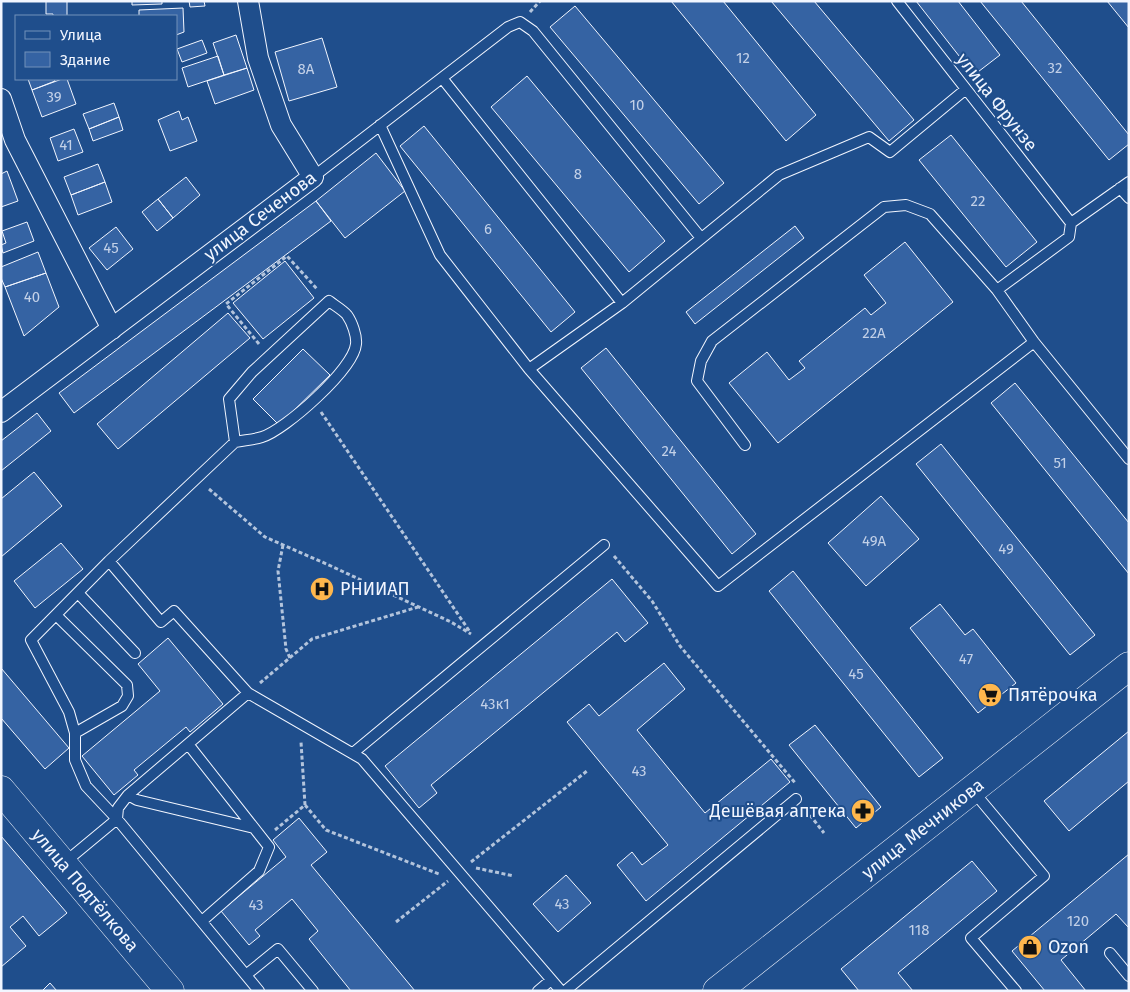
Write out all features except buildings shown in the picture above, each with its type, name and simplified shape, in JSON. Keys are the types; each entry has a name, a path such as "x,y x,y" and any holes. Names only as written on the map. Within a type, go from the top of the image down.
{"main road":[{"name":"улица Мечникова","path":"717,991 1129,666"},
{"name":"улица Подтёлкова","path":"1,790 164,989"}],"street":[{"path":"248,1 258,58 280,125 312,177"},
{"path":"1,99 8,142 112,329"},
{"name":"улица Сеченова","path":"1,412 312,177"}],"lane":[{"name":"улица Фрунзе","path":"897,1 1071,223"},
{"name":"улица Сеченова","path":"312,177 508,27 520,22 533,30 701,238"},
{"path":"442,78 622,302"},
{"path":"528,370 622,302 779,175 869,137 890,152 966,89"},
{"path":"380,125 440,255 528,370 718,586 1034,342"},
{"path":"997,290 1069,236 1071,223 1125,185 1129,198"},
{"path":"745,445 697,381 701,360 712,341 884,207 906,205 930,214 997,290 1034,342 1129,459"},
{"path":"235,442 230,399 252,372 329,302 347,314 354,331 356,345 345,368 314,401 289,422 263,437 235,442 109,561 31,640 69,712 75,733 75,760 86,786 117,819 259,991"},
{"path":"353,753 604,545"},
{"path":"109,561 161,622 174,611 248,693 362,759 561,991"},
{"path":"78,593 135,653"},
{"path":"56,615 127,685 128,696 122,706 75,733"},
{"path":"63,864 117,819 118,808 128,795 248,693"},
{"path":"188,744 269,847 259,871 202,921"},
{"path":"972,790 1044,876 971,938 1016,991"},
{"path":"128,795 137,800 254,828"},
{"path":"565,991 796,798"},
{"path":"246,975 278,949 313,991"},
{"path":"1110,953 1129,976"},
{"path":"538,991 551,980"}],"path":[{"path":"252,372 260,343 226,304 287,256 329,302"},
{"path":"314,401 471,634"},
{"path":"197,479 264,538 418,606 471,634 483,645"},
{"path":"283,545 278,571 286,649 290,658"},
{"path":"604,545 652,601 680,646 803,792 796,798 824,833"},
{"path":"248,693 312,639 418,606"},
{"path":"264,840 305,805 300,734 306,726"},
{"path":"476,868 514,876"},
{"path":"396,922 451,879"}],"place":[{"name":"РНИИАП","path":"322,589"},
{"name":"Пятёрочка","path":"990,695"},
{"name":"Дешёвая аптека","path":"863,811"},
{"name":"Ozon","path":"1030,947"}]}
